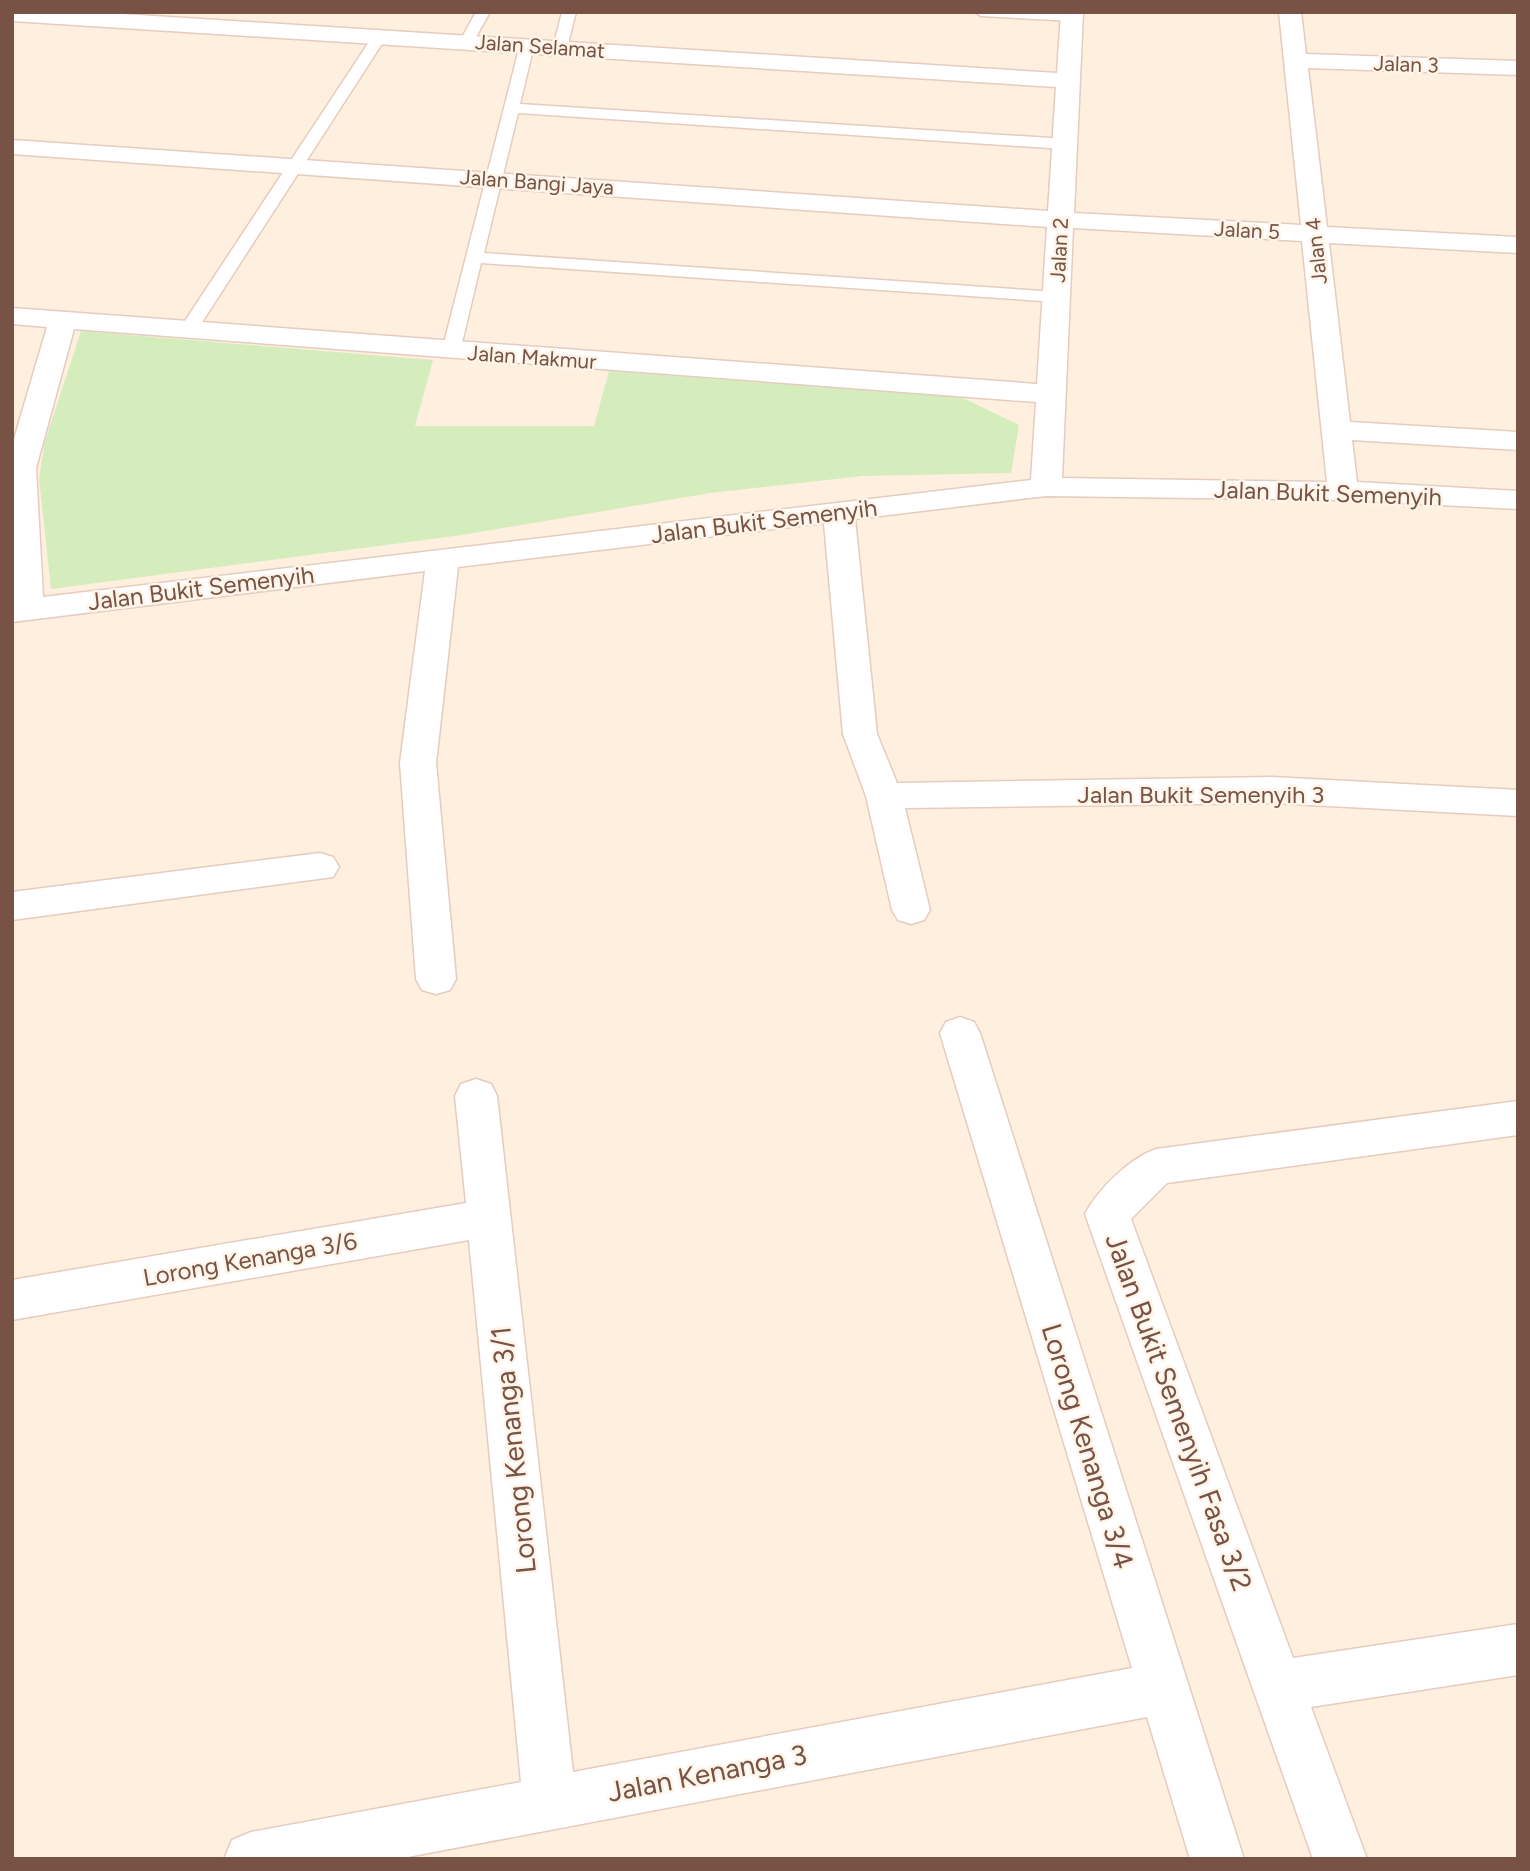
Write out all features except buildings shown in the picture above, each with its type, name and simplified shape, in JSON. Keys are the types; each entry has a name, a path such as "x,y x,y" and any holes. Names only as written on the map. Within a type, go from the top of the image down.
{"street":[{"name":"Jalan 4","path":"1290,12 1343,491"},
{"name":"Jalan Selamat","path":"12,14 1069,81"},
{"name":"Jalan 2","path":"1046,487 1072,15"},
{"name":"Jalan 3","path":"1295,61 1518,68"},
{"name":"Jalan Bangi Jaya","path":"12,147 493,178 1061,220"},
{"name":"Jalan 5","path":"1061,220 1518,245"},
{"name":"Jalan Makmur","path":"12,316 1052,394"},
{"path":"20,610 21,468 63,320"},
{"path":"1336,430 1518,441"},
{"name":"Jalan Bukit Semenyih","path":"20,610 1046,487 1343,491 1518,500"},
{"path":"839,512 860,734 884,796 911,911"},
{"path":"436,979 418,763 443,559"},
{"name":"Jalan Bukit Semenyih 3","path":"884,796 1272,790 1518,803"},
{"path":"12,906 320,867"},
{"name":"Lorong Kenanga 3/4","path":"960,1033 1217,1859"},
{"name":"Lorong Kenanga 3/1","path":"476,1096 550,1803"},
{"name":"Jalan Bukit Semenyih Fasa 3/2","path":"1340,1859 1107,1214 1156,1167 1518,1118"},
{"name":"Lorong Kenanga 3/6","path":"12,1300 489,1218"},
{"path":"1278,1686 1518,1649"},
{"name":"Jalan Kenanga 3","path":"251,1859 1164,1688"}],"lane":[{"path":"467,41 483,12"},
{"path":"561,47 569,12"},
{"path":"981,12 1072,15"},
{"path":"188,330 380,36"},
{"path":"451,351 527,45"},
{"path":"511,108 1065,144"},
{"path":"474,257 1057,297"}],"green space":[{"path":"81,331 433,360 415,426 594,426 609,371 961,397 1019,425 1011,473 862,476 710,493 462,535 51,589 39,478 45,441"}]}
